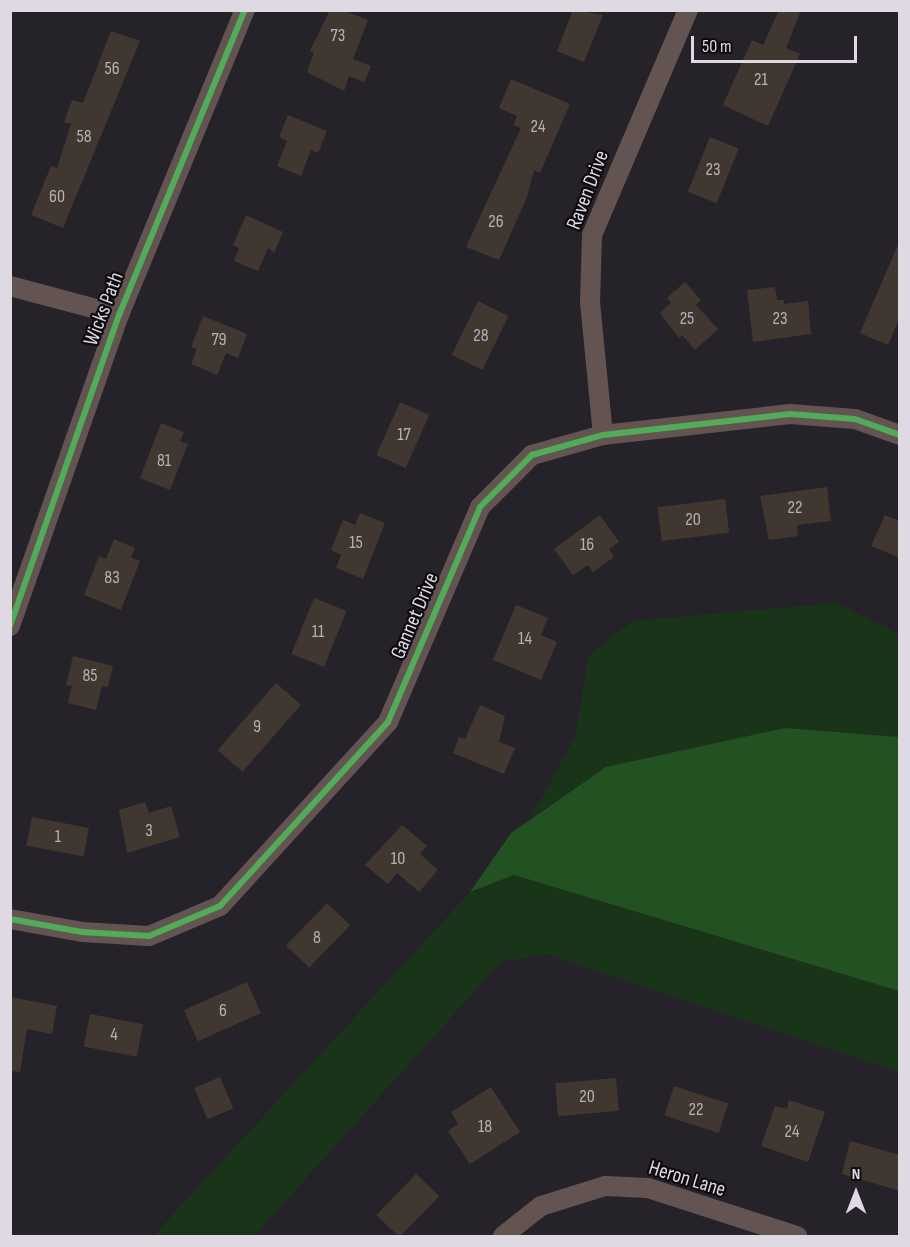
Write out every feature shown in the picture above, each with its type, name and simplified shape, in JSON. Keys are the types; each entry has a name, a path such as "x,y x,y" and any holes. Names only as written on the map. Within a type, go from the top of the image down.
{"street":[{"name":"Wicks Path","path":"10,626 119,315 245,10"},
{"name":"Raven Drive","path":"603,435 590,303 592,235 688,10"},
{"path":"10,286 119,315"},
{"name":"Gannet Drive","path":"10,919 82,932 149,936 220,906 388,722 480,507 532,455 603,435 790,414 855,420 900,435"},
{"name":"Heron Lane","path":"503,1236 540,1206 605,1186 648,1188 797,1236"}],"green space":[{"path":"836,603 899,634 899,737 785,728 606,767 530,819 576,735 588,656 632,621"},
{"path":"785,728 899,737 899,991 514,875 470,892 511,833 606,767"},
{"path":"514,875 899,991 899,1072 546,954 501,962 254,1236 153,1236 470,892"}],"building":[{"path":"330,10 342,10 368,20 353,59 371,66 364,82 349,76 344,91 307,72 314,53 310,51"},
{"path":"573,10 603,15 584,62 557,51"},
{"path":"779,10 801,10 786,48 800,54 768,126 723,105 752,40 763,45"},
{"path":"111,31 140,41 63,228 31,215 51,166 57,168 71,124 64,122 72,100 83,103"},
{"path":"511,79 570,104 540,173 534,170 527,197 499,260 466,247 521,128 513,125 517,116 499,108"},
{"path":"288,115 327,131 318,153 311,150 301,176 277,166 287,141 279,137"},
{"path":"710,137 739,149 717,203 688,192"},
{"path":"246,215 283,232 274,253 268,248 258,271 234,261 239,248 233,245"},
{"path":"900,240 900,317 888,345 860,333"},
{"path":"685,282 701,300 696,305 718,329 695,350 682,335 679,338 660,313 671,303 667,298"},
{"path":"775,287 777,300 784,300 784,304 808,301 811,334 753,342 747,290"},
{"path":"478,301 509,316 482,370 452,355"},
{"path":"203,316 247,334 238,358 226,353 217,375 191,364 197,349 191,347"},
{"path":"400,402 429,415 406,468 376,455"},
{"path":"161,423 184,432 180,441 188,444 170,490 140,478"},
{"path":"827,487 831,521 797,525 798,536 769,540 760,496"},
{"path":"725,499 729,533 662,541 658,507"},
{"path":"360,513 385,523 363,579 336,568 341,555 331,550 343,520 355,525"},
{"path":"600,515 619,542 609,549 614,557 593,572 588,565 573,575 554,549"},
{"path":"885,515 900,521 900,558 871,546"},
{"path":"114,539 135,548 131,557 140,561 121,610 84,595 99,556 106,559"},
{"path":"314,598 346,611 324,667 292,654"},
{"path":"516,605 548,618 541,635 557,642 541,680 493,660"},
{"path":"73,656 113,666 108,687 102,686 96,710 68,703 72,686 66,685"},
{"path":"276,683 301,705 243,772 218,750"},
{"path":"480,705 505,716 499,742 515,748 504,774 453,753 459,737 465,739"},
{"path":"145,802 149,813 171,806 180,837 127,853 119,810"},
{"path":"32,817 89,828 83,857 26,845"},
{"path":"402,825 427,846 420,854 438,870 419,892 397,873 388,884 365,865"},
{"path":"327,903 350,925 309,968 286,945"},
{"path":"247,982 261,1013 198,1041 184,1010"},
{"path":"10,997 57,1006 52,1034 27,1029 20,1072 10,1071"},
{"path":"90,1014 143,1024 137,1057 84,1046"},
{"path":"220,1077 233,1108 208,1119 194,1088"},
{"path":"616,1078 619,1111 558,1116 555,1083"},
{"path":"674,1086 728,1104 719,1133 664,1115"},
{"path":"491,1087 520,1132 470,1164 448,1131 458,1124 451,1112"},
{"path":"789,1100 825,1112 808,1162 761,1146 775,1106 787,1109"},
{"path":"850,1141 900,1155 900,1191 842,1174"},
{"path":"416,1174 439,1196 401,1236 376,1215"}],"cycle path":[{"path":"10,626 119,315 245,10"},
{"path":"10,919 82,932 149,936 220,906 388,722 480,507 532,455 603,435 790,414 855,419 900,435"}]}
